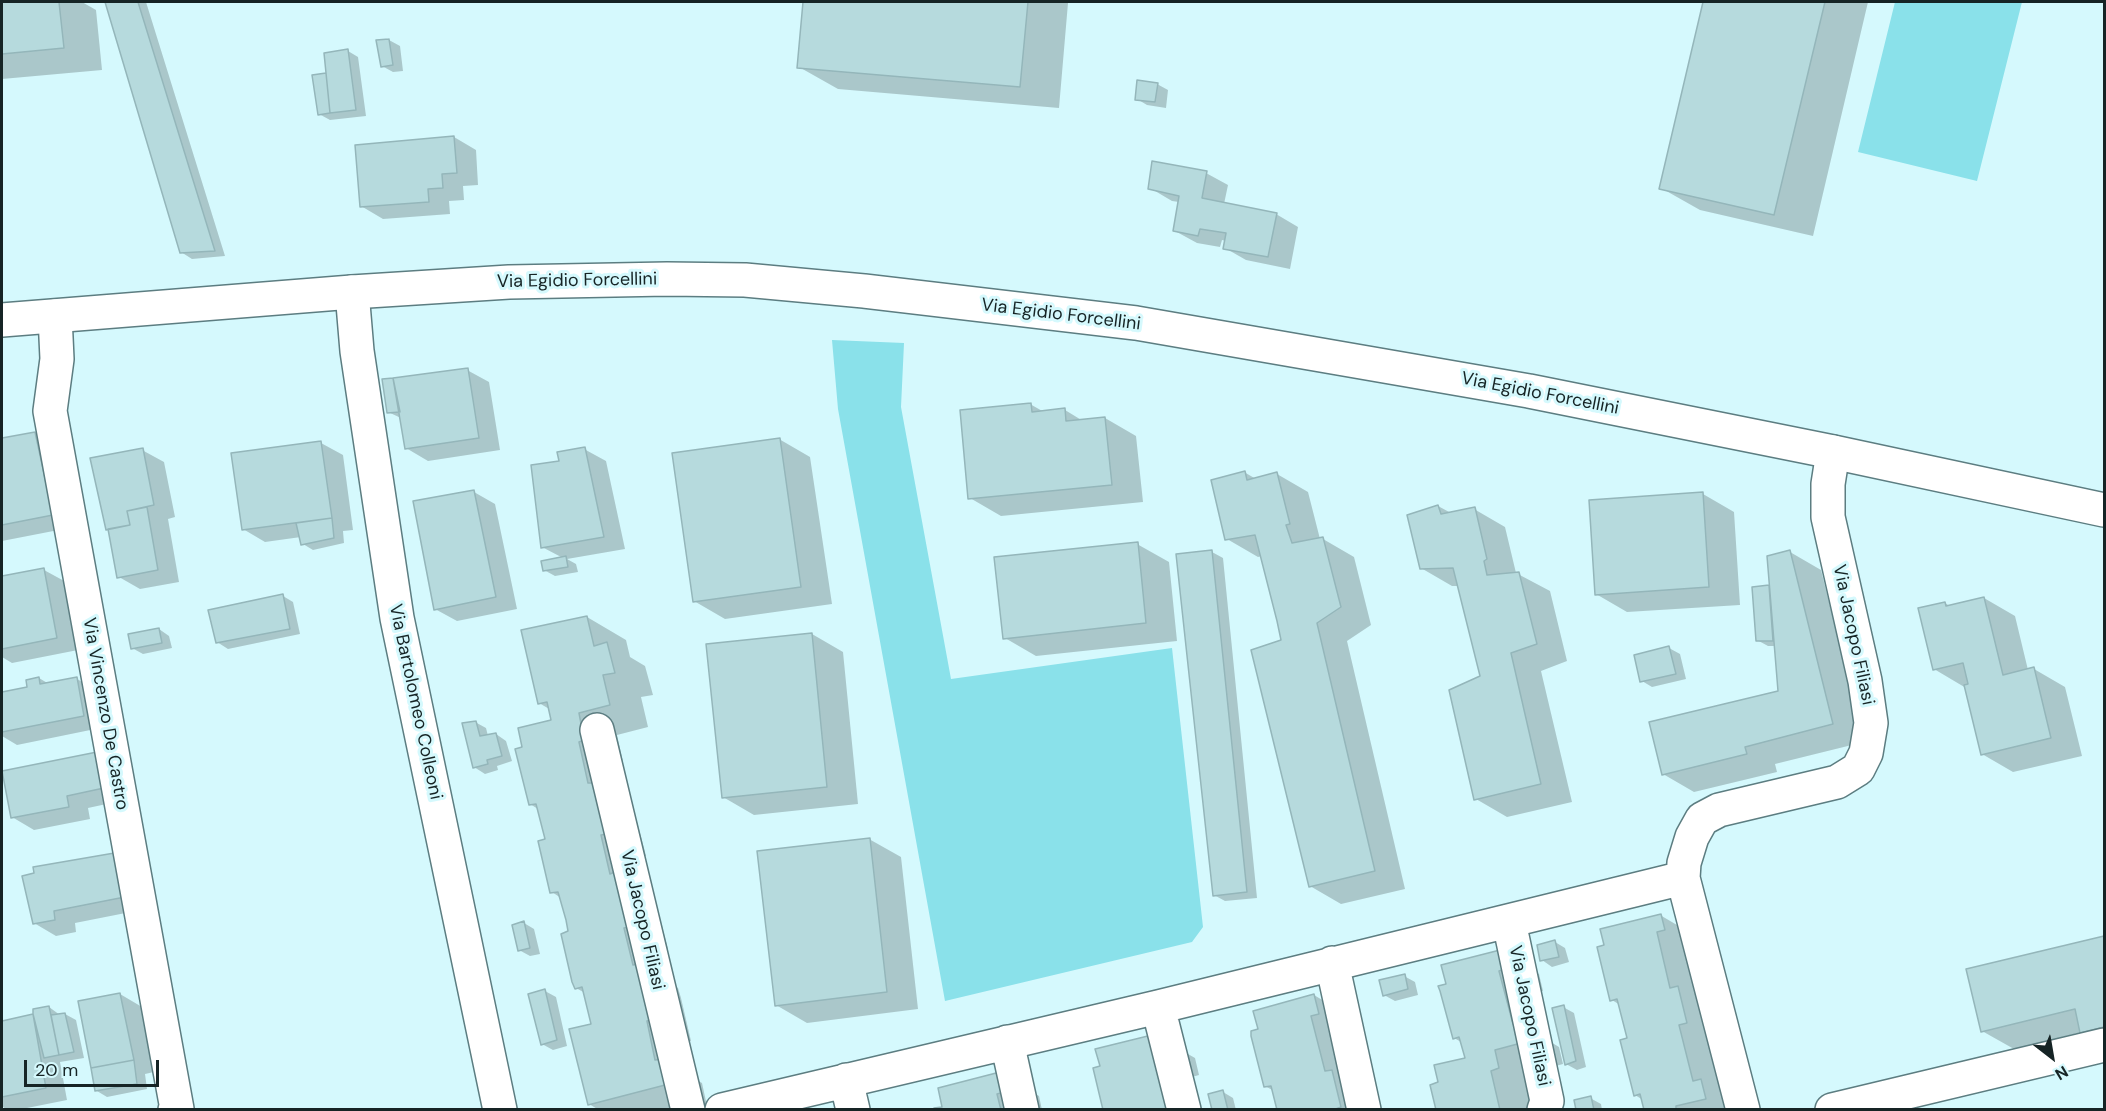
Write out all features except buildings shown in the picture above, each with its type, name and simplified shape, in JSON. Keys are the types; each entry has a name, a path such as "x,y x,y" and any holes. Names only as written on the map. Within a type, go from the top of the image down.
{"street":[{"name":"Via Egidio Forcellini","path":"2,320 509,282 745,280 864,291 1136,323 1529,391 1833,452 2104,510"},
{"name":"Via Bartolomeo Colleoni","path":"352,292 357,351 397,618 500,1110"},
{"name":"Via Vincenzo De Castro","path":"55,316 57,359 50,411 177,1109 174,1110"},
{"name":"Via Jacopo Filiasi","path":"1743,1110 1683,878 1684,863 1692,837 1702,819 1719,810 1837,782 1858,769 1866,753 1871,723 1865,681 1828,517 1828,484 1833,452"},
{"name":"Via Jacopo Filiasi","path":"597,730 687,1110"},
{"name":"Via Jacopo Filiasi","path":"722,1110 849,1095 1007,1042 1683,878"},
{"name":"Via Jacopo Filiasi","path":"1509,922 1547,1101 1544,1110"},
{"path":"1332,963 1364,1110"},
{"path":"1158,1007 1184,1110"},
{"path":"1007,1042 1022,1110"},
{"path":"1832,1110 2104,1045"}],"shaded area":[{"path":"1895,2 2022,2 1977,181 1858,152"},
{"path":"832,340 904,343 901,407 951,679 1172,648 1203,927 1192,942 945,1001 838,409"}]}
